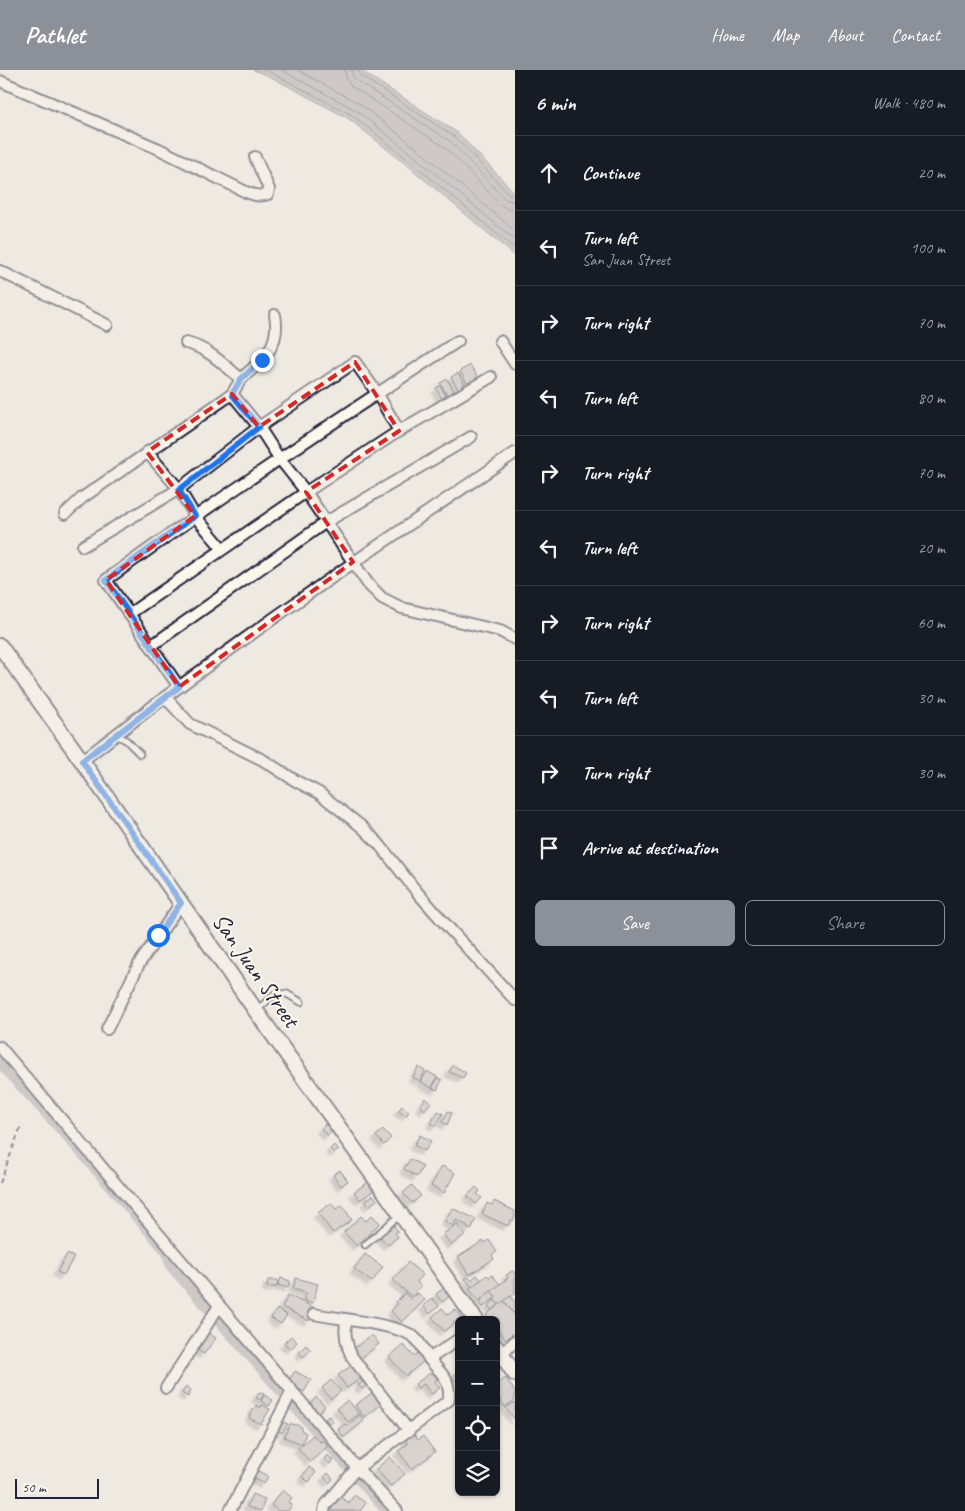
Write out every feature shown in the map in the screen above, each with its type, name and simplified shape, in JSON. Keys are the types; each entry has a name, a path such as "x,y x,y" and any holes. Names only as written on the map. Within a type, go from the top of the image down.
{"main road":[{"name":"San Juan Street","path":"0,646 473,1316"},
{"path":"500,1352 515,1374"}],"street":[{"path":"0,81 159,150 246,192 263,196 268,194 270,189 255,157"},
{"path":"0,270 107,325"},
{"path":"65,514 82,498 232,394 241,379 271,349 277,329 275,315"},
{"path":"500,340 515,364"},
{"path":"179,687 106,580 279,458 458,342"},
{"path":"186,343 198,346 214,356 241,379"},
{"path":"83,546 179,490 259,427 355,362 377,393 399,431"},
{"path":"128,614 222,548 399,431 491,377"},
{"path":"232,394 259,427 279,458 306,492 368,584 382,598 402,608 500,631 515,639"},
{"path":"151,646 326,522 471,437"},
{"path":"147,452 179,490 195,516 222,548"},
{"path":"82,761 165,696 354,562 515,454"},
{"path":"165,696 190,724 263,760 319,793 362,827 379,844 441,919 515,1000"},
{"path":"107,1029 139,964 181,903"},
{"path":"0,1048 217,1308 292,1393 354,1472 397,1511"},
{"path":"166,1388 217,1308"},
{"path":"314,1314 398,1328 415,1338 450,1386 449,1400 354,1472 325,1506 324,1511"},
{"path":"346,1320 344,1334 352,1357 408,1431"},
{"path":"500,1350 515,1341"},
{"path":"429,1359 455,1342"},
{"path":"230,1511 292,1393"}],"lane":[{"path":"115,735 126,740 140,754"},
{"path":"256,1011 276,994 287,994 301,1002"},
{"path":"365,1245 401,1214"}],"path":[{"path":"0,1183 21,1126"}],"highlighted area":[{"path":"355,362 399,431 306,492 353,562 179,687 106,580 195,516 147,452 232,394 259,427"}],"water":[{"path":"253,70 360,70 458,133 515,193 515,256 349,119 269,76"}],"building":[{"path":"470,365 478,377 468,385 460,371"},
{"path":"458,373 465,385 458,389 451,377"},
{"path":"447,379 456,394 449,398 440,383"},
{"path":"440,386 446,396 442,399 436,388"},
{"path":"453,1065 466,1073 463,1078 449,1072"},
{"path":"418,1067 425,1071 420,1081 413,1077"},
{"path":"427,1071 437,1077 432,1088 421,1082"},
{"path":"438,1078 442,1080 437,1090 432,1088"},
{"path":"425,1098 431,1102 425,1110 420,1106"},
{"path":"402,1106 409,1111 406,1116 398,1111"},
{"path":"438,1111 443,1114 436,1126 431,1123"},
{"path":"448,1111 452,1113 447,1125 442,1122"},
{"path":"325,1124 332,1131 328,1136 321,1129"},
{"path":"383,1129 391,1138 384,1145 376,1136"},
{"path":"420,1135 431,1141 425,1151 414,1145"},
{"path":"334,1145 339,1150 334,1153 330,1149"},
{"path":"410,1159 423,1166 417,1177 404,1169"},
{"path":"442,1166 455,1173 444,1193 431,1186"},
{"path":"340,1170 348,1181 341,1186 333,1175"},
{"path":"368,1182 373,1191 360,1200 354,1192"},
{"path":"412,1185 421,1196 412,1203 403,1193"},
{"path":"476,1187 480,1191 477,1194 482,1198 476,1204 467,1196"},
{"path":"373,1195 377,1200 369,1206 365,1201"},
{"path":"494,1201 515,1211 515,1217 508,1226 482,1214 487,1203 492,1205"},
{"path":"331,1203 336,1209 342,1205 352,1220 333,1233 318,1213"},
{"path":"452,1208 476,1219 471,1230 467,1228 468,1226 456,1220 453,1226 445,1221"},
{"path":"372,1215 380,1223 357,1246 344,1232 361,1216 366,1221"},
{"path":"392,1224 398,1231 395,1233 398,1237 388,1245 379,1235"},
{"path":"457,1224 465,1235 451,1245 443,1234"},
{"path":"489,1240 497,1252 492,1255 494,1259 469,1275 458,1257 483,1241 484,1243"},
{"path":"67,1254 74,1257 64,1275 57,1272"},
{"path":"365,1254 383,1267 372,1282 354,1269"},
{"path":"408,1262 423,1275 417,1282 421,1286 412,1297 393,1280"},
{"path":"512,1271 515,1273 515,1294 499,1305 491,1291 508,1278 506,1275"},
{"path":"477,1275 481,1280 472,1287 465,1279 468,1277 471,1280"},
{"path":"487,1275 489,1277 492,1275 500,1284 479,1301 469,1289"},
{"path":"281,1278 290,1281 288,1288 278,1285"},
{"path":"296,1278 318,1284 313,1303 304,1301 306,1293 293,1289"},
{"path":"268,1280 278,1280 277,1287 267,1287"},
{"path":"444,1288 450,1296 442,1302 436,1294"},
{"path":"491,1291 496,1297 483,1307 480,1303 481,1299"},
{"path":"405,1293 411,1300 418,1293 425,1300 402,1322 391,1311 398,1304 396,1302"},
{"path":"288,1295 315,1308 309,1321 282,1307"},
{"path":"510,1296 515,1302 515,1315 504,1301"},
{"path":"432,1298 439,1306 430,1314 423,1306"},
{"path":"495,1300 499,1305 492,1310 488,1306"},
{"path":"504,1301 515,1315 515,1331 506,1340 500,1332 500,1316 486,1315"},
{"path":"442,1308 448,1315 455,1309 461,1316 455,1316 455,1323 444,1331 432,1317"},
{"path":"277,1309 287,1315 281,1324 271,1318"},
{"path":"207,1332 216,1338 204,1354 195,1348"},
{"path":"372,1335 379,1344 360,1359 353,1349"},
{"path":"291,1336 297,1342 291,1349 284,1343"},
{"path":"306,1345 311,1350 303,1357 299,1352"},
{"path":"403,1345 414,1356 418,1353 425,1360 406,1376 389,1357"},
{"path":"354,1364 369,1384 362,1389 358,1385 362,1382 360,1379 347,1388 338,1375"},
{"path":"436,1369 441,1376 435,1381 440,1388 431,1394 424,1384 418,1388 415,1384"},
{"path":"295,1371 311,1380 304,1392 288,1382"},
{"path":"506,1378 515,1392 515,1400 505,1407 500,1400 500,1382"},
{"path":"331,1380 341,1391 331,1399 322,1388"},
{"path":"186,1386 191,1390 188,1397 182,1393"},
{"path":"259,1392 264,1394 261,1400 256,1398"},
{"path":"372,1393 381,1405 364,1417 355,1405"},
{"path":"264,1395 273,1400 269,1406 261,1401"},
{"path":"316,1397 325,1406 319,1413 310,1404"},
{"path":"348,1400 359,1414 348,1422 337,1408"},
{"path":"515,1402 515,1420 506,1408"},
{"path":"256,1405 260,1408 262,1405 270,1409 261,1424 249,1418"},
{"path":"360,1415 364,1421 344,1437 338,1429 345,1424 347,1426"},
{"path":"329,1416 333,1421 330,1424 325,1419"},
{"path":"284,1422 288,1424 282,1433 278,1430"},
{"path":"290,1424 302,1427 301,1430 306,1433 302,1444 284,1437"},
{"path":"413,1433 418,1440 423,1436 435,1452 412,1469 398,1451 408,1444 404,1439"},
{"path":"313,1435 320,1442 323,1441 328,1446 310,1462 298,1448"},
{"path":"327,1455 333,1460 330,1464 324,1459"},
{"path":"390,1457 405,1474 391,1486 376,1469"},
{"path":"309,1467 316,1472 309,1482 302,1477"},
{"path":"258,1471 268,1476 264,1484 254,1478"},
{"path":"328,1473 333,1479 329,1483 324,1477"},
{"path":"283,1490 292,1498 289,1502 292,1505 288,1511 279,1511 271,1505"},
{"path":"252,1494 265,1499 261,1511 247,1507"},
{"path":"354,1495 366,1503 360,1511 330,1511 340,1497 349,1503"}],"waterway":[{"path":"0,1063 67,1136 167,1252 171,1266 387,1511"}],"route":[{"path":"158,935 181,903 82,761 179,687 106,580 195,516 179,490 259,427 232,394 241,379 262,360"}]}
